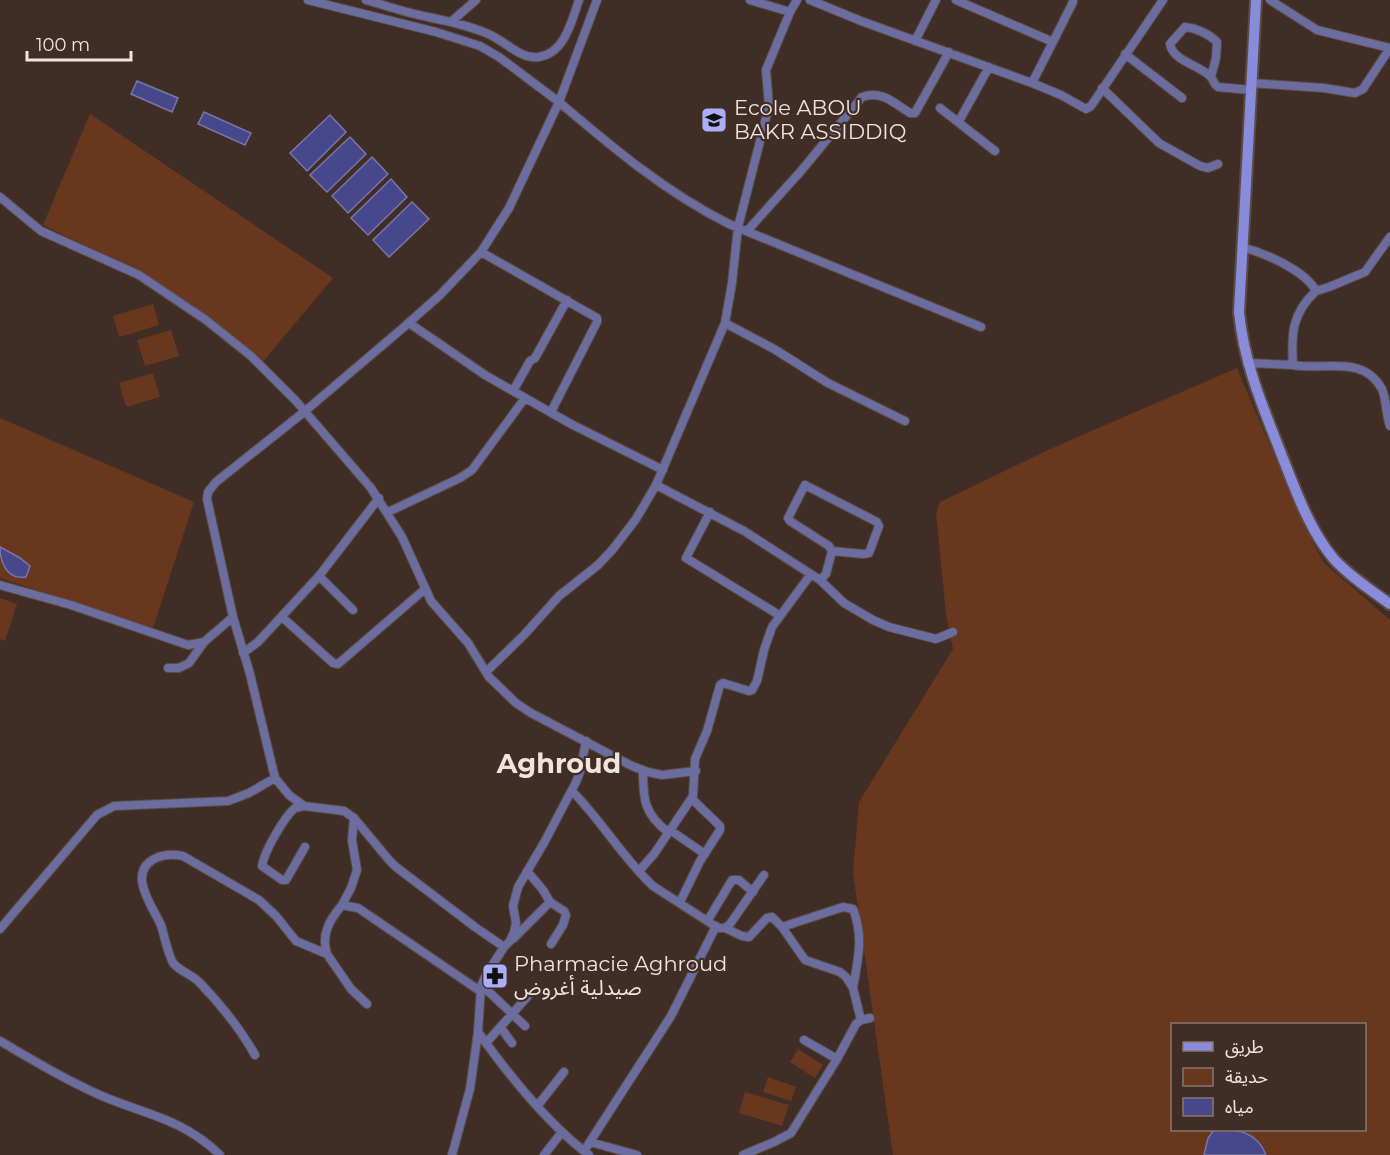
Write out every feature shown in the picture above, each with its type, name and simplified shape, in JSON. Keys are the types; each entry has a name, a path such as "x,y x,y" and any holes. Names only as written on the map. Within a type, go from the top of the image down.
{"street":[{"path":"308,0 436,32 480,46 500,57 559,102 630,162 696,208 981,327"},
{"path":"366,0 386,2 427,17 452,21 488,33 518,52 538,58 548,55 561,44 579,0"},
{"path":"452,21 476,0"},
{"path":"304,806 289,795 275,778 233,617 207,499 208,492 216,482 304,412 440,295 481,252 509,208 559,102 597,0"},
{"path":"750,0 790,12"},
{"path":"486,672 518,642 559,596 598,565 613,549 636,519 657,485 725,323 738,227 769,106 766,70 797,0"},
{"path":"810,0 1032,83 1086,109 1163,0"},
{"path":"915,41 936,0"},
{"path":"956,0 1053,42"},
{"path":"1256,0 1239,312 1247,363 1292,480 1318,538 1348,573 1390,604"},
{"path":"1212,77 1184,60 1170,48 1170,44 1185,27 1211,36 1217,42 1212,77 1214,84 1218,87 1324,88 1355,93 1363,88 1390,48 1317,30 1270,0"},
{"path":"1032,83 1072,2"},
{"path":"747,231 801,171 862,97 872,93 883,96 910,113 915,113 949,52"},
{"path":"1125,54 1182,98"},
{"path":"959,121 989,67"},
{"path":"1101,88 1159,143 1200,166 1208,168 1218,164"},
{"path":"940,108 995,151"},
{"path":"0,197 40,231 139,275 206,320 251,356 295,400 378,498 411,554 430,601 468,643 486,672 516,703 531,713 643,770 662,775 696,771"},
{"path":"1293,365 1292,339 1296,319 1305,301 1316,291 1365,272 1390,237"},
{"path":"1242,247 1293,270 1311,282 1316,291"},
{"path":"481,252 594,316 597,322 551,412"},
{"path":"513,391 530,361 535,358 567,300"},
{"path":"409,322 485,375 663,470"},
{"path":"725,323 774,349 828,383 905,421"},
{"path":"1247,363 1293,365 1307,368 1340,365 1364,369 1382,390 1385,414 1390,426"},
{"path":"388,512 472,470 525,398"},
{"path":"657,485 710,512 811,574 844,603 884,625 936,639 953,632"},
{"path":"820,580 826,574 832,551 830,546 788,518 805,485 879,526 869,553 832,551"},
{"path":"243,653 258,642 319,576 378,498"},
{"path":"710,512 686,558 779,615"},
{"path":"639,871 654,854 692,799 695,789 695,759 707,730 720,685 723,682 749,691 754,687 767,639 779,615 811,574"},
{"path":"319,576 353,610"},
{"path":"0,585 71,605 188,645 204,642"},
{"path":"282,617 333,663 338,664 425,590"},
{"path":"168,668 179,668 189,663 204,642 233,617"},
{"path":"452,1155 470,1089 486,975 516,926 514,901 518,887 572,791 580,772 586,741"},
{"path":"643,770 643,790 649,814 654,822 705,854"},
{"path":"0,928 97,815 104,810 114,806 228,801 249,793 275,778"},
{"path":"572,791 653,886 720,927 742,936 749,937 769,917 782,927 805,960 846,976 853,988 861,1020"},
{"path":"680,902 720,830 720,826 692,799"},
{"path":"305,848 286,880 262,866 263,860 291,810 304,806 344,811 354,818 388,860 475,927 507,944"},
{"path":"354,818 352,840 357,870 342,905 329,921 324,943 327,954 351,989 367,1004"},
{"path":"255,1056 242,1032 220,1004 193,976 173,964 161,927 144,891 142,872 146,866 151,860 161,856 173,854 183,856 259,900 276,916 296,941 327,954"},
{"path":"526,871 543,890 550,902 564,911 566,915 563,925 551,944"},
{"path":"478,1032 502,1065 562,1132 587,1154 590,1142 665,1026 720,927 730,924 764,875"},
{"path":"708,920 732,880 739,880 753,892"},
{"path":"507,944 550,902"},
{"path":"342,905 358,908 368,914 484,991 525,1026"},
{"path":"782,927 843,907 853,909 860,941 853,988"},
{"path":"486,1043 528,996"},
{"path":"742,1155 791,1133 856,1024 870,1018"},
{"path":"501,1028 512,1043"},
{"path":"804,1040 837,1059"},
{"path":"0,1041 65,1080 182,1125 203,1139 220,1155"},
{"path":"538,1105 564,1072"},
{"path":"544,1155 562,1132"},
{"path":"590,1142 637,1155"}],"green space":[{"path":"90,114 333,278 260,365 138,271 43,225"},
{"path":"153,304 159,325 119,337 113,316"},
{"path":"171,330 179,356 145,366 137,340"},
{"path":"1237,368 1303,523 1323,562 1390,620 1390,1155 893,1155 853,873 859,802 953,649 946,614 936,513 940,502 1050,449"},
{"path":"153,373 160,397 126,407 119,383"},
{"path":"0,418 194,502 153,628 0,578"},
{"path":"0,598 17,604 5,641 0,639"},
{"path":"798,1049 823,1065 815,1078 790,1062"},
{"path":"768,1077 796,1087 791,1101 763,1092"},
{"path":"745,1092 789,1105 782,1126 739,1113"}],"water":[{"path":"137,81 178,98 172,112 131,94"},
{"path":"204,112 251,133 245,145 198,124"},
{"path":"330,115 346,132 307,171 290,153"},
{"path":"350,137 366,154 327,192 310,175"},
{"path":"372,157 388,174 348,213 332,196"},
{"path":"391,179 407,197 368,235 351,218"},
{"path":"412,202 429,219 389,257 373,240"},
{"path":"0,547 30,566 26,577 9,573 1,559"},
{"path":"1213,1131 1245,1133 1257,1141 1266,1155 1204,1155 1208,1138"}],"place":[{"name":"Ecole ABOU BAKR ASSIDDIQ","path":"714,120"},
{"name":"Pharmacie Aghroud صيدلية أغروض","path":"495,976"}],"district":[{"name":"Aghroud","path":"559,764"}]}
